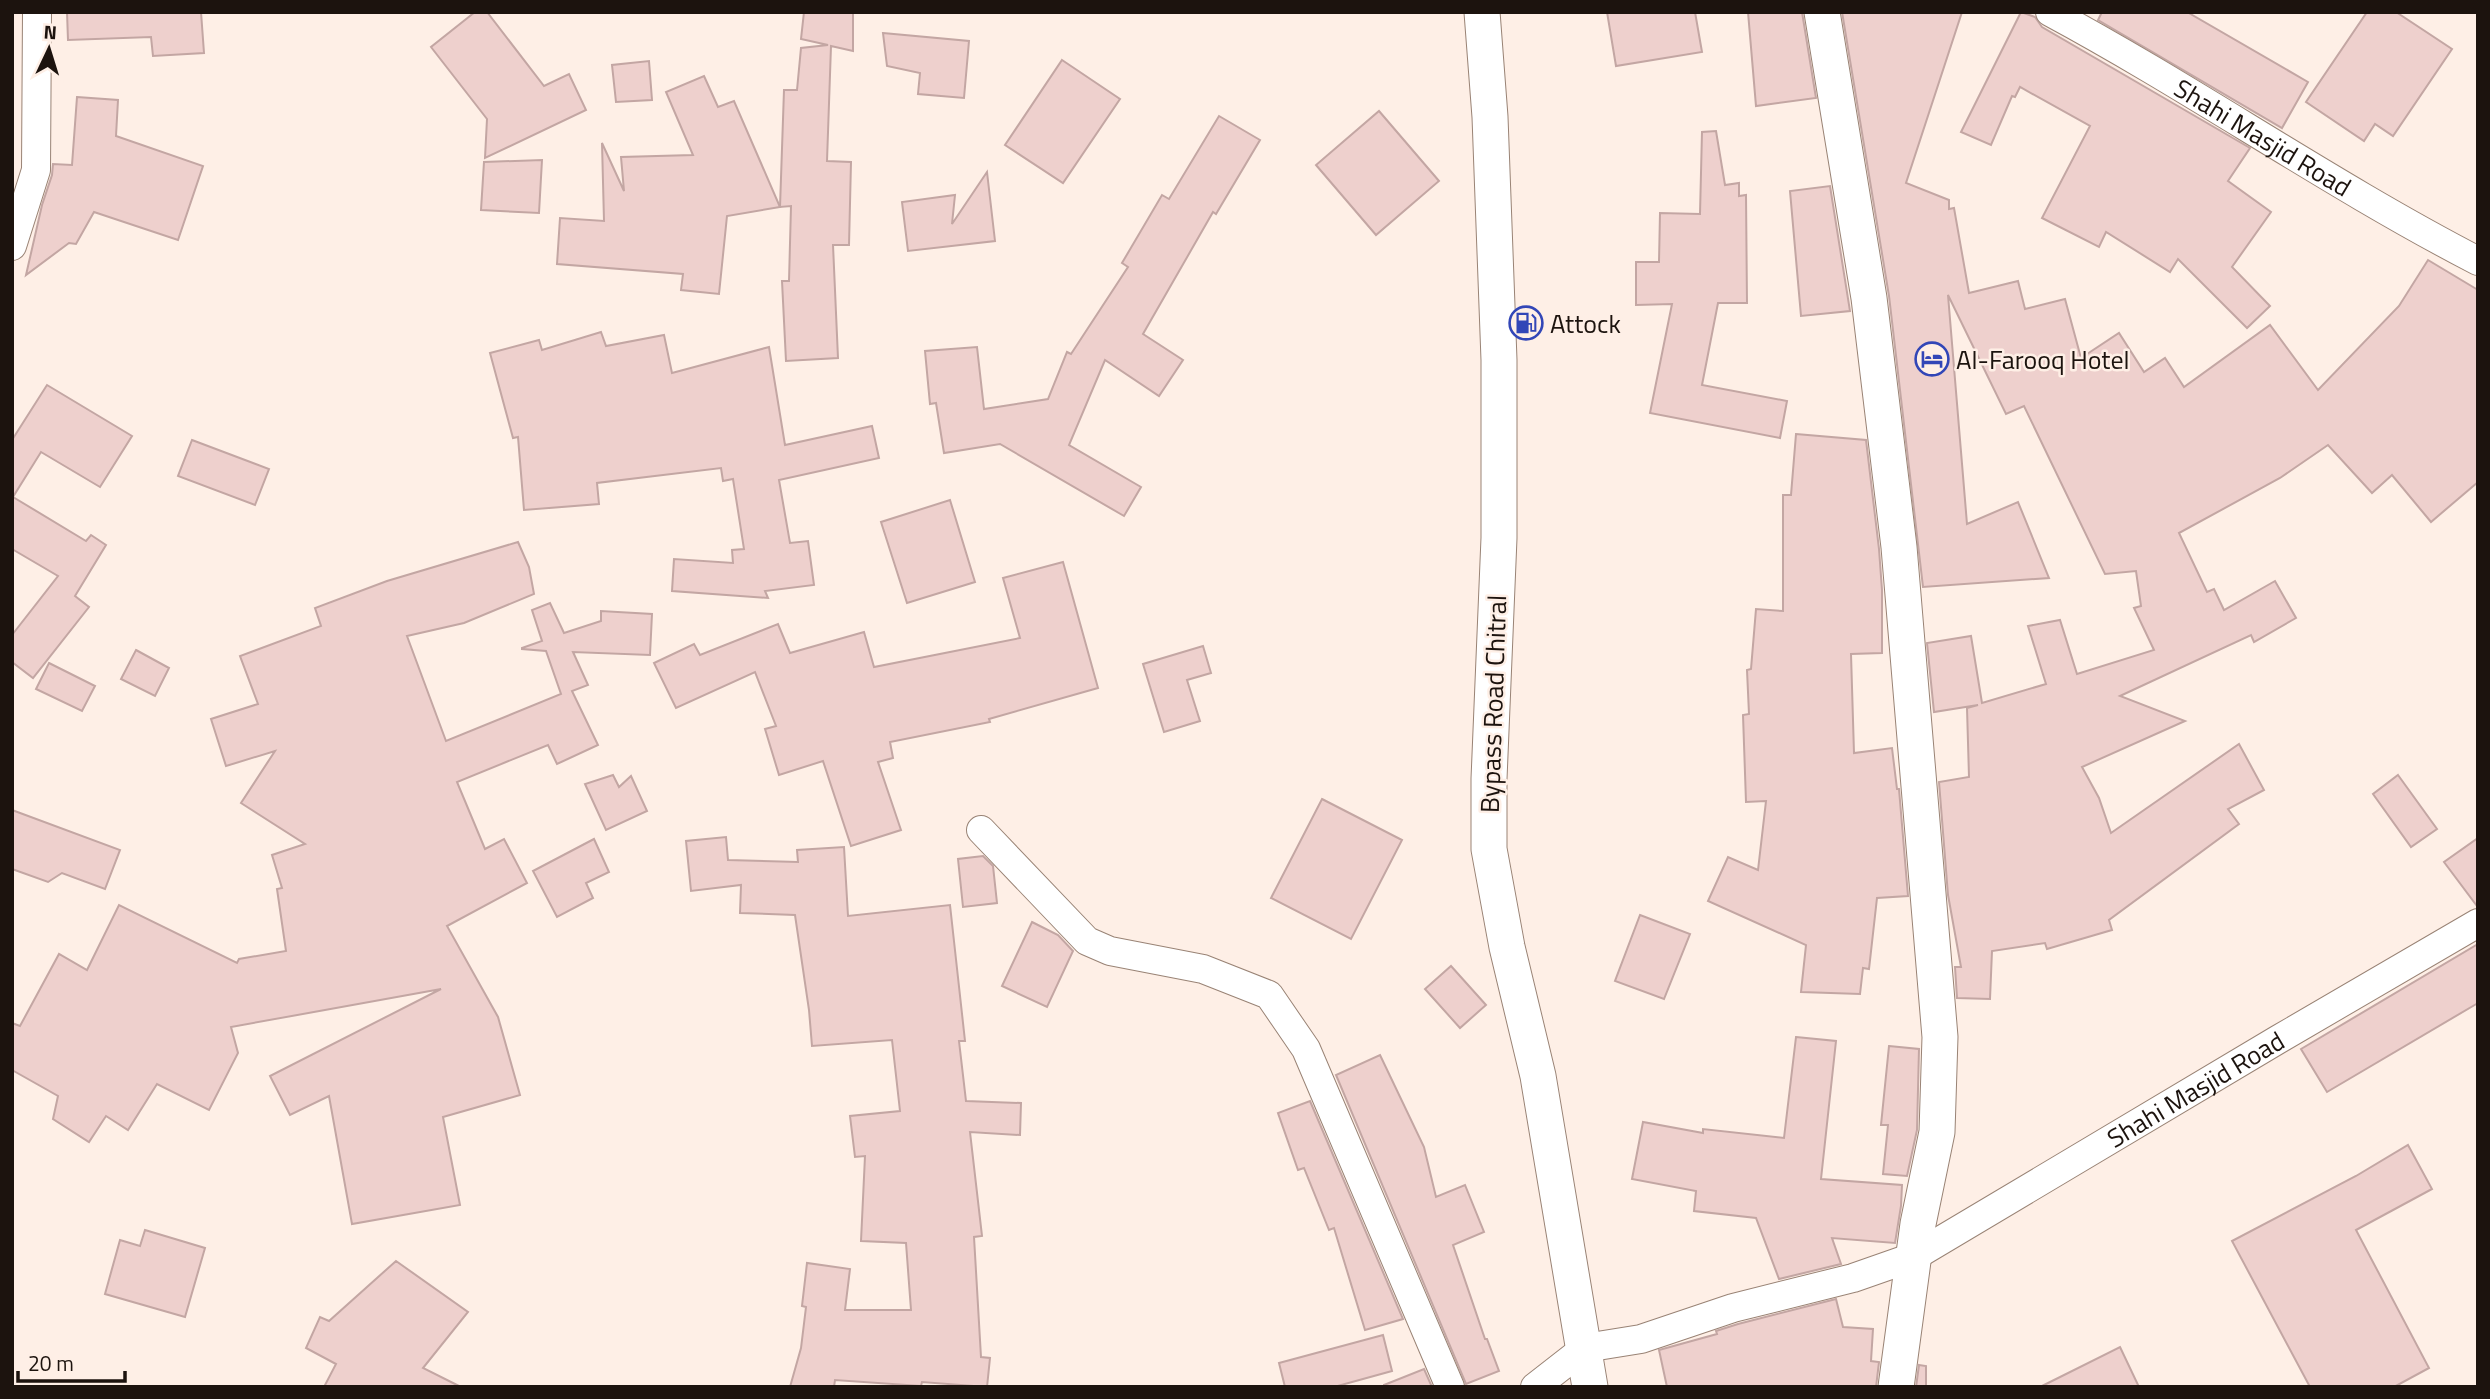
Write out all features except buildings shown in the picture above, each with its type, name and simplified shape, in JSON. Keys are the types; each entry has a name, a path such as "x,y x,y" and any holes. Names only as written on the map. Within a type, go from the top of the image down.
{"street":[{"path":"12,246 36,170 37,12"},
{"name":"Bypass Road Chitral","path":"1482,12 1490,117 1499,360 1499,538 1489,779 1489,849 1507,947 1538,1076 1590,1387"},
{"path":"1822,12 1869,298 1899,547 1940,1037 1937,1132 1918,1224 1896,1387"},
{"name":"Shahi Masjid Road","path":"2050,12 2116,48 2406,223 2478,261"},
{"path":"981,830 1087,941 1110,951 1203,969 1269,995 1306,1049 1450,1387"},
{"name":"Shahi Masjid Road","path":"1585,1348 1641,1339 1733,1308 1853,1278 1913,1257 2478,923"},
{"path":"1535,1387 1585,1348"}],"place":[{"name":"Attock","path":"1526,323"},
{"name":"Al-Farooq Hotel","path":"1932,359"}]}
